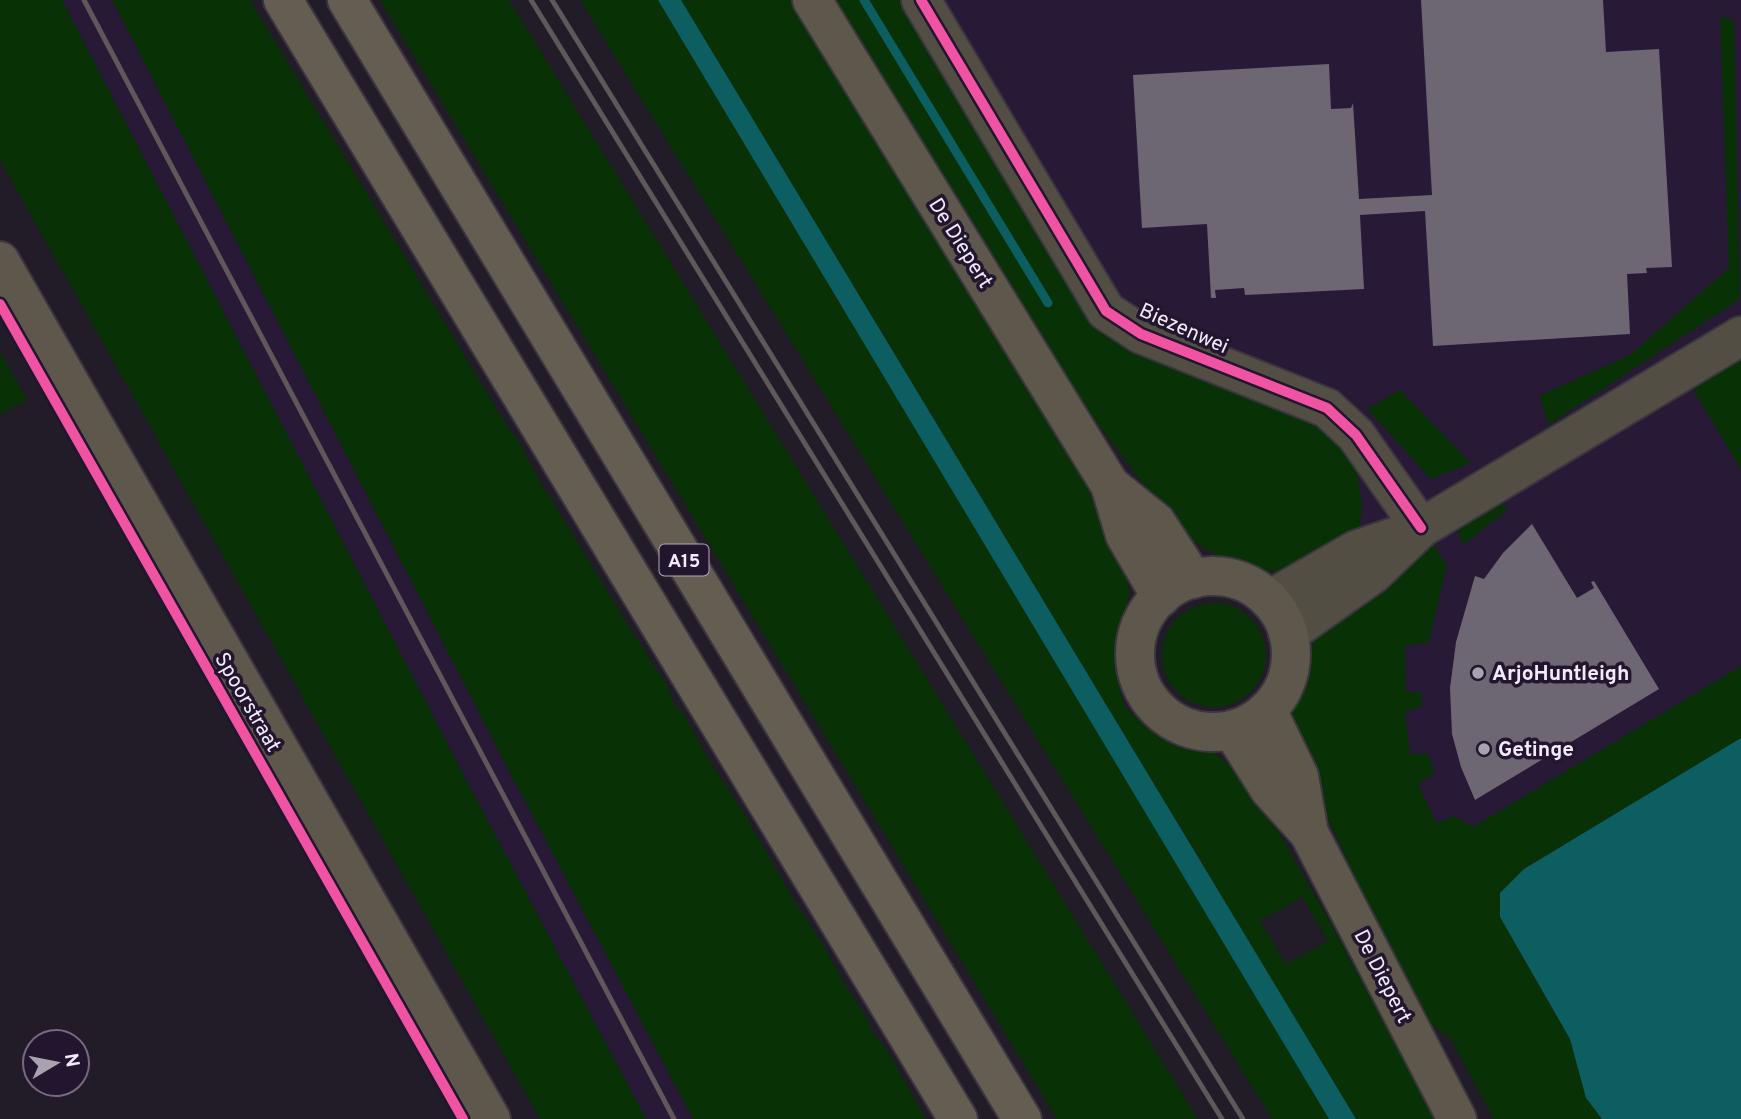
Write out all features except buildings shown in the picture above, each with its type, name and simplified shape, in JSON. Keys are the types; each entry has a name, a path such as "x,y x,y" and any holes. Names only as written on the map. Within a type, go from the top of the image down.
{"highway":[{"name":"A15","path":"283,0 958,1119"},
{"name":"A15","path":"347,0 1022,1119"}],"main road":[{"name":"De Diepert","path":"812,0 1110,485 1125,535 1177,588"},
{"name":"Spoorstraat","path":"0,261 491,1119"},
{"path":"1214,576 1234,579 1253,587 1269,600 1281,616 1288,634 1291,654 1288,675 1280,694 1267,710 1251,722 1232,730 1207,732 1182,725 1160,711 1145,691 1136,667 1137,641 1145,617 1177,588 1214,576"},
{"name":"De Diepert","path":"1267,710 1299,776 1309,833"},
{"name":"De Diepert","path":"1232,730 1270,790 1309,833 1457,1119"}],"street":[{"name":"Biezenwei","path":"921,0 1106,311 1141,334 1327,408 1356,435 1420,528"},
{"path":"1269,600 1356,550 1420,528 1741,336"},
{"path":"1288,634 1373,574 1420,528"}],"shaded area":[{"path":"0,0 62,0 471,789 646,1119 540,1119 0,160"},
{"path":"62,0 112,0 507,767 693,1119 646,1119 471,789"},
{"path":"112,0 250,0 516,437 545,491 667,686 674,704 683,713 707,757 824,946 870,1023 870,1029 887,1050 926,1119 693,1119 507,767"},
{"path":"380,0 509,0 1198,1119 1057,1119"},
{"path":"580,0 658,0 1329,1119 1272,1119"},
{"path":"658,0 681,0 1356,1119 1329,1119"},
{"path":"681,0 792,0 1085,484 1123,555 1130,594 1117,639 1115,669 1124,706 1148,728 1177,747 1215,753 1250,783 1330,922 1435,1119 1356,1119","holes":["1302,897 1328,941 1286,964 1260,921"]},
{"path":"835,0 904,0 1105,332 1299,414 1340,443 1357,471 1362,504 1360,531 1320,559 1277,572 1229,563 1180,533 1057,369"},
{"path":"868,0 1741,0 1741,1119 1516,1119 1381,687 1164,423"},
{"path":"1720,17 1734,20 1740,299 1549,425 1539,396 1630,355 1729,268"},
{"path":"0,352 27,400 0,415"},
{"path":"1741,355 1741,470 1693,389"},
{"path":"1400,390 1471,463 1431,479 1367,409"},
{"path":"1500,497 1507,510 1463,545 1455,524"},
{"path":"1432,541 1447,566 1429,642 1405,646 1406,692 1421,692 1422,706 1405,712 1410,754 1428,754 1435,773 1418,784 1437,824 1454,816 1473,827 1741,666 1741,738 1524,869 1500,917 1570,1039 1586,1098 1602,1119 1494,1119 1451,1039 1419,1015 1299,756 1291,713 1306,660 1318,631"},
{"path":"1214,603 1234,607 1251,618 1262,635 1266,655 1262,675 1251,692 1234,703 1214,707 1194,703 1177,692 1166,675 1162,655 1166,635 1177,618 1194,607"},
{"path":"1741,738 1741,1119 1602,1119 1586,1098 1570,1039 1500,917 1500,893 1524,869"}],"waterway":[{"path":"864,0 1048,303"}],"railway":[{"path":"84,0 674,1119"},
{"path":"531,0 1222,1119"},
{"path":"552,0 1243,1119"}],"cycle path":[{"path":"921,0 1106,311 1141,334 1327,408 1356,435 1421,528"},
{"path":"0,304 463,1119"}],"place":[{"name":"ArjoHuntleigh","path":"1478,673"},
{"name":"Getinge","path":"1484,749"}]}
